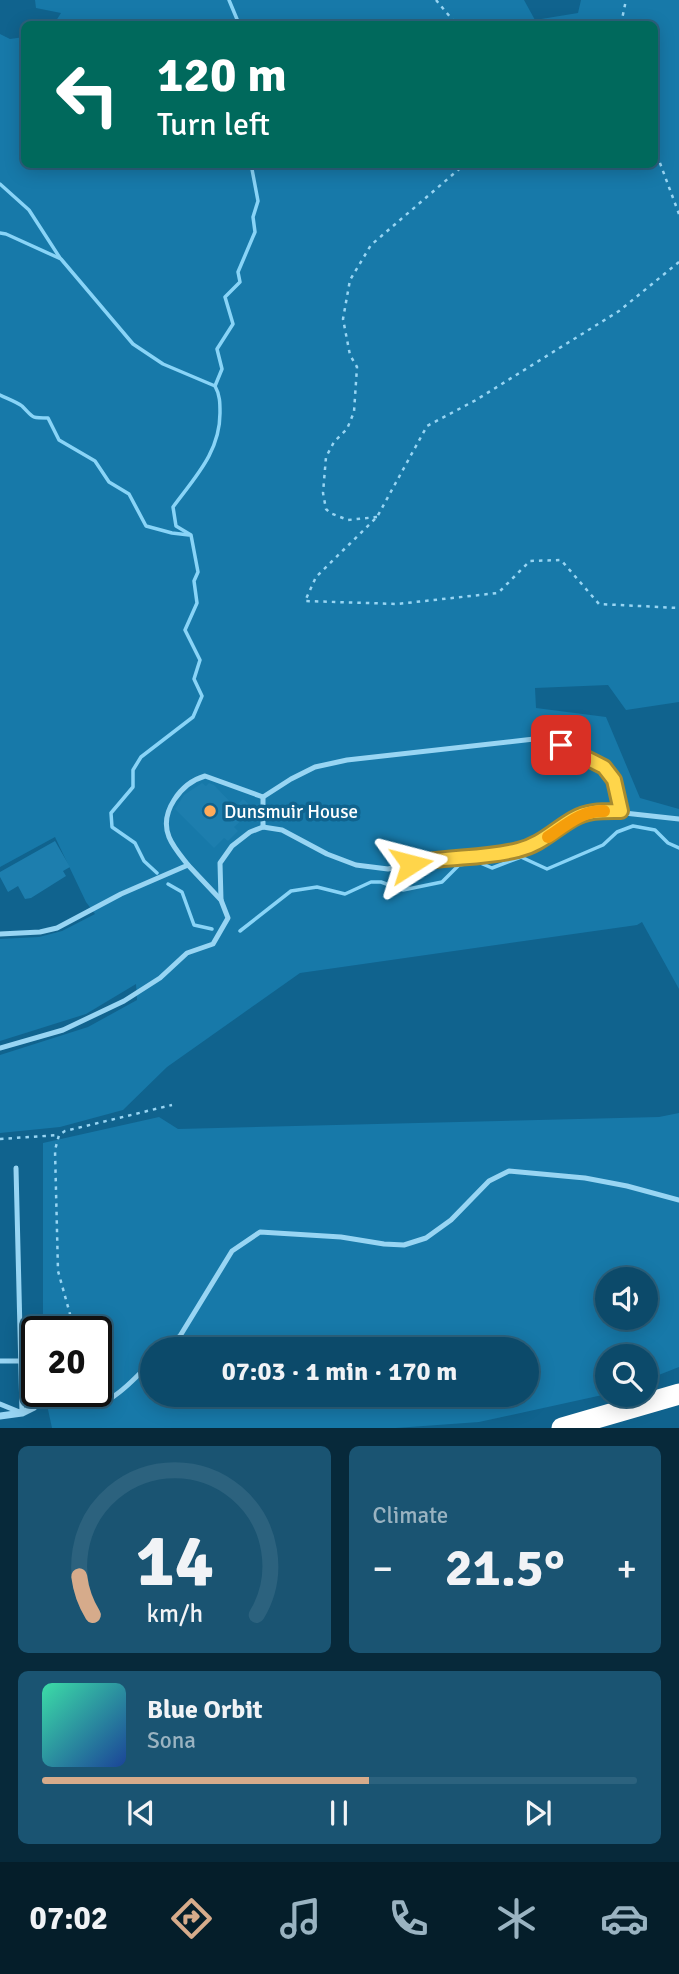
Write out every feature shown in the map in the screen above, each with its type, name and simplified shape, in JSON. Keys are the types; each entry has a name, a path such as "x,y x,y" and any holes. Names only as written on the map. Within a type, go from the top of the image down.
{"highway":[{"path":"616,1414 679,1384"},
{"path":"562,1428 679,1394"}],"street":[{"path":"0,1416 22,1413 34,1407"}],"lane":[{"path":"263,797 315,767 347,760 534,739 561,745 604,767 614,780 621,811"},
{"path":"221,900 188,865 169,837 166,826 169,810 182,790 195,779 205,776 263,797"},
{"path":"263,797 263,827"},
{"path":"0,1048 63,1030 124,1001 160,978 187,953 212,944 228,918 221,900 220,863 232,846 250,831 263,827 282,830 327,855 356,865 388,869 434,859 494,855 520,850 544,840 574,818 597,810 679,820"},
{"path":"0,934 40,932 57,928 121,894 188,865"},
{"path":"0,1404 22,1413 16,1168"},
{"path":"179,1337 232,1251 260,1232 341,1237 404,1245 426,1238 452,1220 489,1181 509,1171 627,1185 679,1200"},
{"path":"0,1361 20,1361"},
{"path":"112,1397 140,1373"}],"path":[{"path":"436,0 454,21"},
{"path":"622,21 626,0"},
{"path":"658,158 679,214"},
{"path":"377,517 348,520 330,513 326,509 323,492 326,457 334,442 347,429 355,405 357,367 350,355 343,319 350,280 371,245 460,168"},
{"path":"679,262 619,311 476,400 427,426 377,517 316,577 305,601 397,604 498,593 530,561 561,560 599,604 679,608"},
{"path":"71,1316 58,1271 56,1249 55,1150 60,1135 65,1131 172,1105"},
{"path":"0,1139 60,1135"}],"shaded area":[{"path":"35,0 524,0 535,20 578,13 581,0 679,0 679,702 626,710 608,685 535,688 536,708 606,717 640,798 679,809 679,989 642,922 637,925 300,973 167,1067 123,1110 60,1127 0,1133 0,1055 88,1027 137,1000 136,984 86,1014 0,1041 0,939 39,937 62,931 95,914 86,902 55,837 0,867 0,34 10,39 21,37 21,168 658,168 658,21 56,21 61,13 36,8"},
{"path":"679,1113 679,1367 658,1375 658,1344 595,1344 595,1397 479,1422 396,1428 52,1428 47,1407 112,1407 112,1316 43,1316 43,1143 159,1117 178,1129 659,1117"}],"building":[{"name":"Dunsmuir House","path":"202,783 206,786 209,783 214,785 235,807 243,799 250,805 241,814 244,818 234,827 238,831 228,841 224,838 214,848 175,809 184,795"},
{"path":"55,841 70,867 63,871 66,876 31,898 25,899 18,886 8,892 0,872"}],"waterway":[{"path":"229,0 238,21"},
{"path":"157,873 144,861 135,843 112,827 111,813 133,787 133,770 141,757 193,717 202,696 194,679 200,660 185,630 197,603 194,581 198,572 191,535 176,526 173,507 198,474 216,440 220,402 215,386 222,369 217,349 233,324 225,297 240,282 238,272 255,232 253,217 258,201 252,168"},
{"path":"0,184 29,210 60,258"},
{"path":"0,233 61,259 133,344 163,364 215,386"},
{"path":"0,395 20,405 33,416 48,418 59,440 95,461 109,482 129,494 146,526 189,535"},
{"path":"240,931 291,891 317,887 345,894 371,882 381,882 403,890 442,882 459,865 478,862 492,868 521,857 547,869 603,845 617,832 633,826 655,830 668,843 679,848"},
{"path":"168,884 182,892 194,925 212,929"}],"slow traffic":[{"path":"548,837 574,818 597,810 604,811"}],"place":[{"name":"Dunsmuir House","path":"210,811"}],"route":[{"path":"411,864 520,850 544,840 574,818 597,810 621,811 614,780 604,767 561,745"}]}
